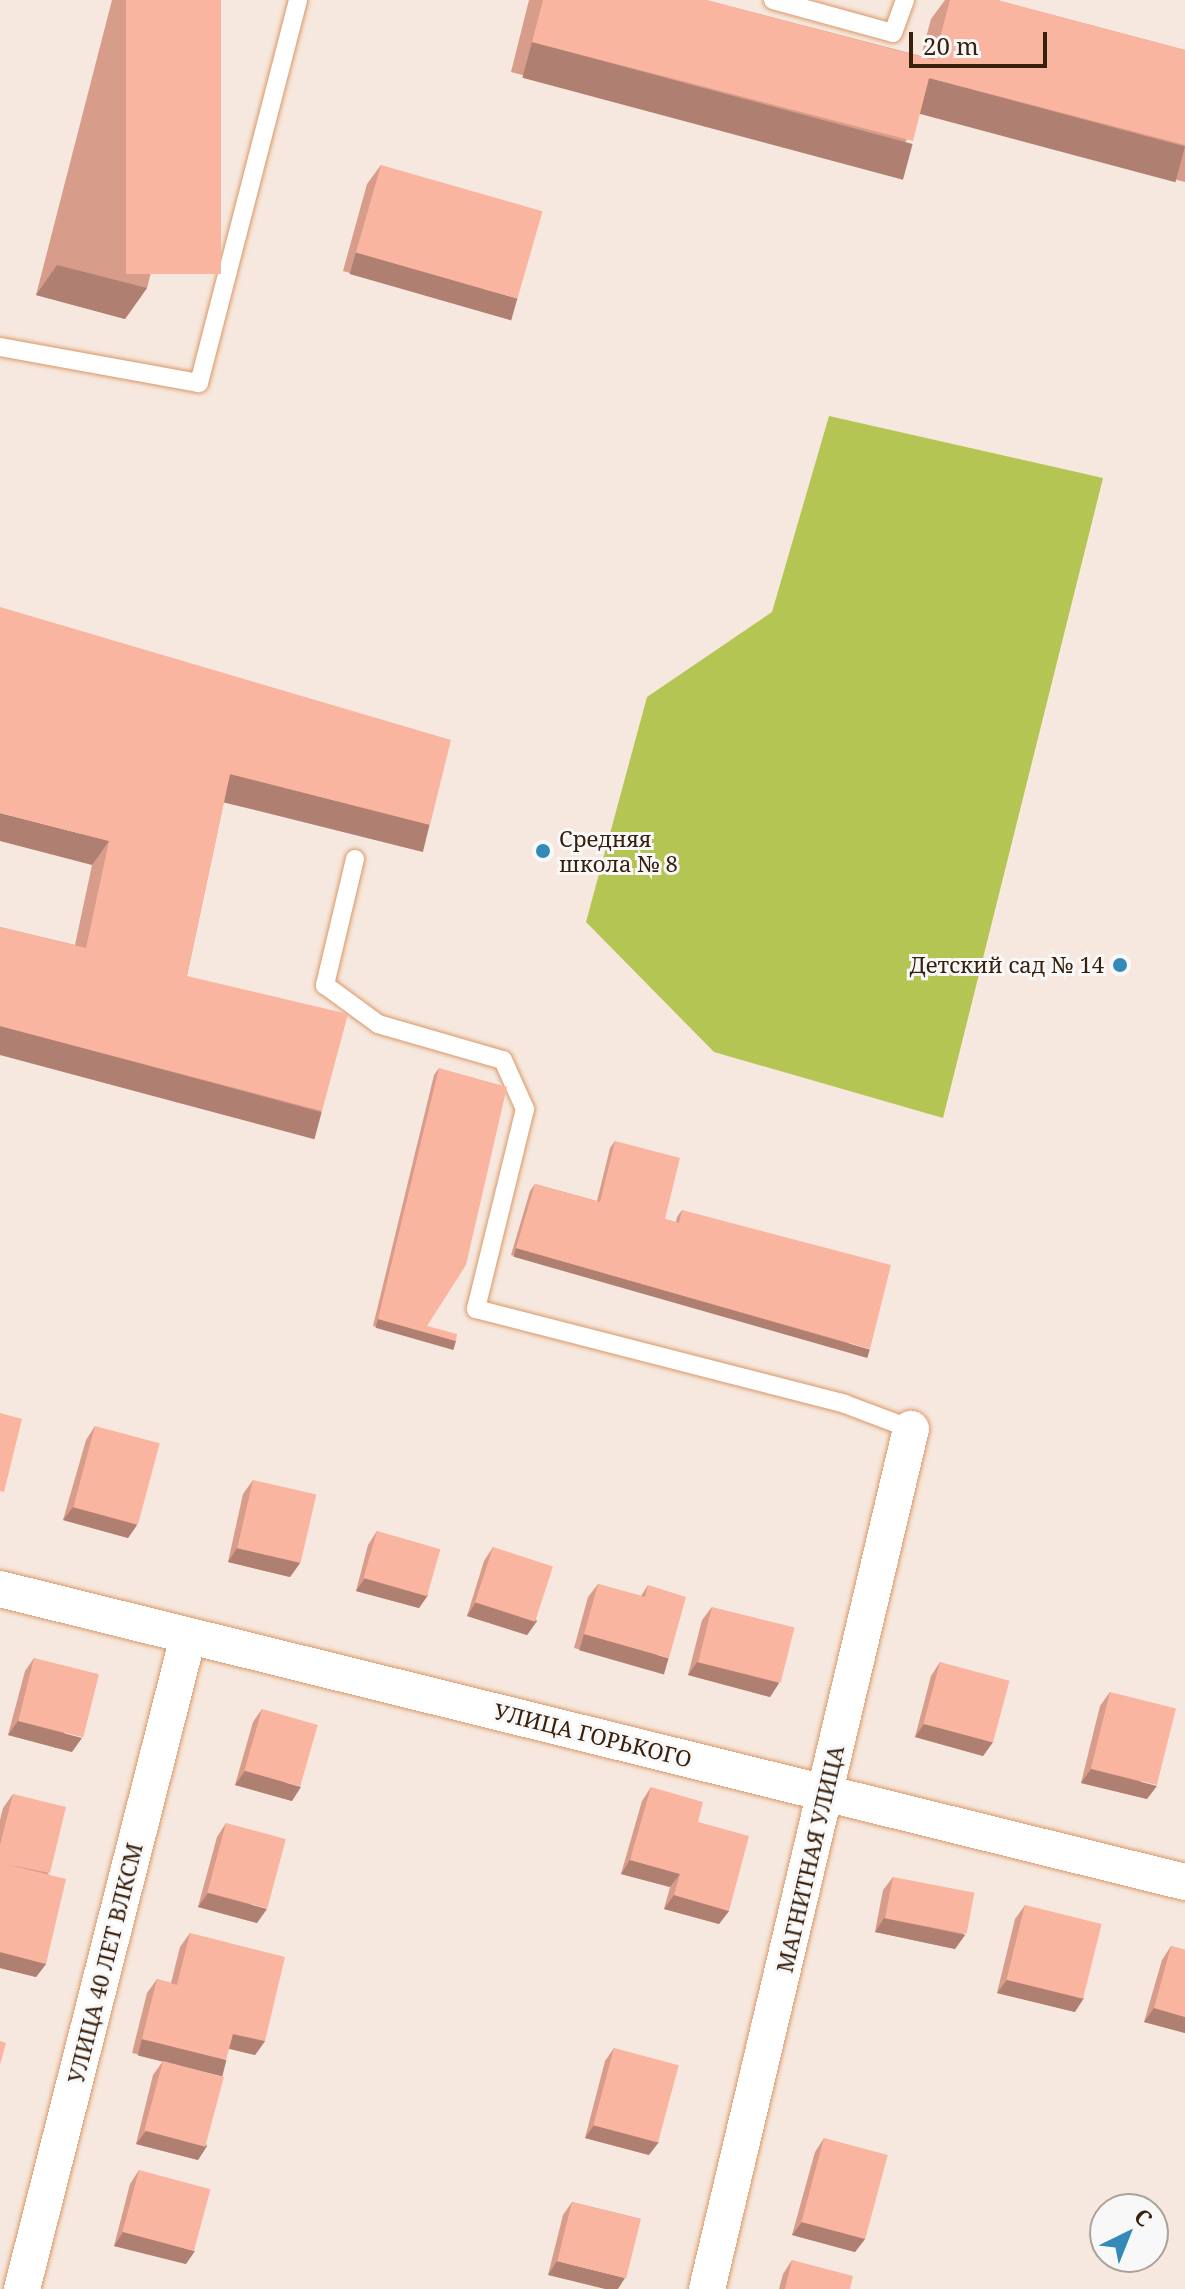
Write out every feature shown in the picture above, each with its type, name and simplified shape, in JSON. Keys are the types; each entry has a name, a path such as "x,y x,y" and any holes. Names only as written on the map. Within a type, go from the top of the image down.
{"street":[{"name":"МАГНИТНАЯ УЛИЦА","path":"707,2289 911,1429"},
{"name":"УЛИЦА ГОРЬКОГО","path":"0,1589 1185,1882"},
{"name":"УЛИЦА 40 ЛЕТ ВЛКСМ","path":"22,2289 188,1637"}],"lane":[{"path":"0,347 199,383 298,0"},
{"path":"773,0 893,33 905,0"},
{"path":"355,859 325,985 378,1024 503,1060 525,1109 476,1309 845,1404 911,1429"}],"green space":[{"path":"829,416 1103,478 943,1118 714,1052 586,922 647,697 772,612"}],"building":[{"path":"126,0 221,0 221,274 126,274"},
{"path":"543,0 706,0 934,60 950,0 997,0 1185,50 1185,145 929,78 913,141 532,42"},
{"path":"381,165 542,211 517,299 356,252"},
{"path":"0,607 451,740 430,825 230,774 187,976 348,1014 322,1111 0,1026 0,927 86,948 109,841 0,813"},
{"path":"439,1068 507,1087 466,1265 427,1326 457,1334 456,1341 378,1319"},
{"path":"615,1141 680,1158 665,1219 679,1223 682,1210 891,1265 870,1349 516,1248 535,1184 600,1202"},
{"path":"0,1413 22,1419 4,1492 0,1491"},
{"path":"95,1426 160,1443 138,1524 73,1507"},
{"path":"253,1480 316,1495 301,1563 237,1548"},
{"path":"377,1531 440,1549 427,1596 363,1578"},
{"path":"493,1547 553,1566 535,1622 475,1602"},
{"path":"598,1584 645,1597 648,1585 686,1597 669,1658 584,1634"},
{"path":"712,1607 794,1628 781,1683 698,1662"},
{"path":"34,1658 99,1674 83,1737 18,1721"},
{"path":"940,1662 1010,1681 993,1742 923,1724"},
{"path":"1110,1692 1176,1708 1157,1785 1091,1769"},
{"path":"262,1709 318,1725 300,1787 244,1771"},
{"path":"651,1787 703,1802 698,1822 749,1836 729,1911 674,1895 680,1874 630,1860"},
{"path":"13,1794 66,1807 50,1873 5,1864 66,1879 46,1964 0,1952 0,1845"},
{"path":"226,1823 286,1839 267,1909 207,1893"},
{"path":"893,1877 974,1893 966,1934 885,1918"},
{"path":"1025,1905 1102,1924 1083,1999 1006,1980"},
{"path":"190,1933 285,1957 265,2041 233,2034 226,2060 142,2039 157,1979 177,1985"},
{"path":"1171,1946 1185,1950 1185,2017 1154,2008"},
{"path":"0,2041 6,2043 0,2065"},
{"path":"614,2048 679,2065 658,2143 593,2125"},
{"path":"163,2061 224,2077 205,2147 144,2131"},
{"path":"824,2138 888,2155 865,2239 801,2222"},
{"path":"139,2170 210,2189 194,2251 122,2232"},
{"path":"572,2202 641,2219 626,2278 557,2261"},
{"path":"792,2260 853,2276 850,2289 785,2289"}],"place":[{"name":"Cредняя школа № 8","path":"543,851"},
{"name":"Детский сад № 14","path":"1120,965"}]}
